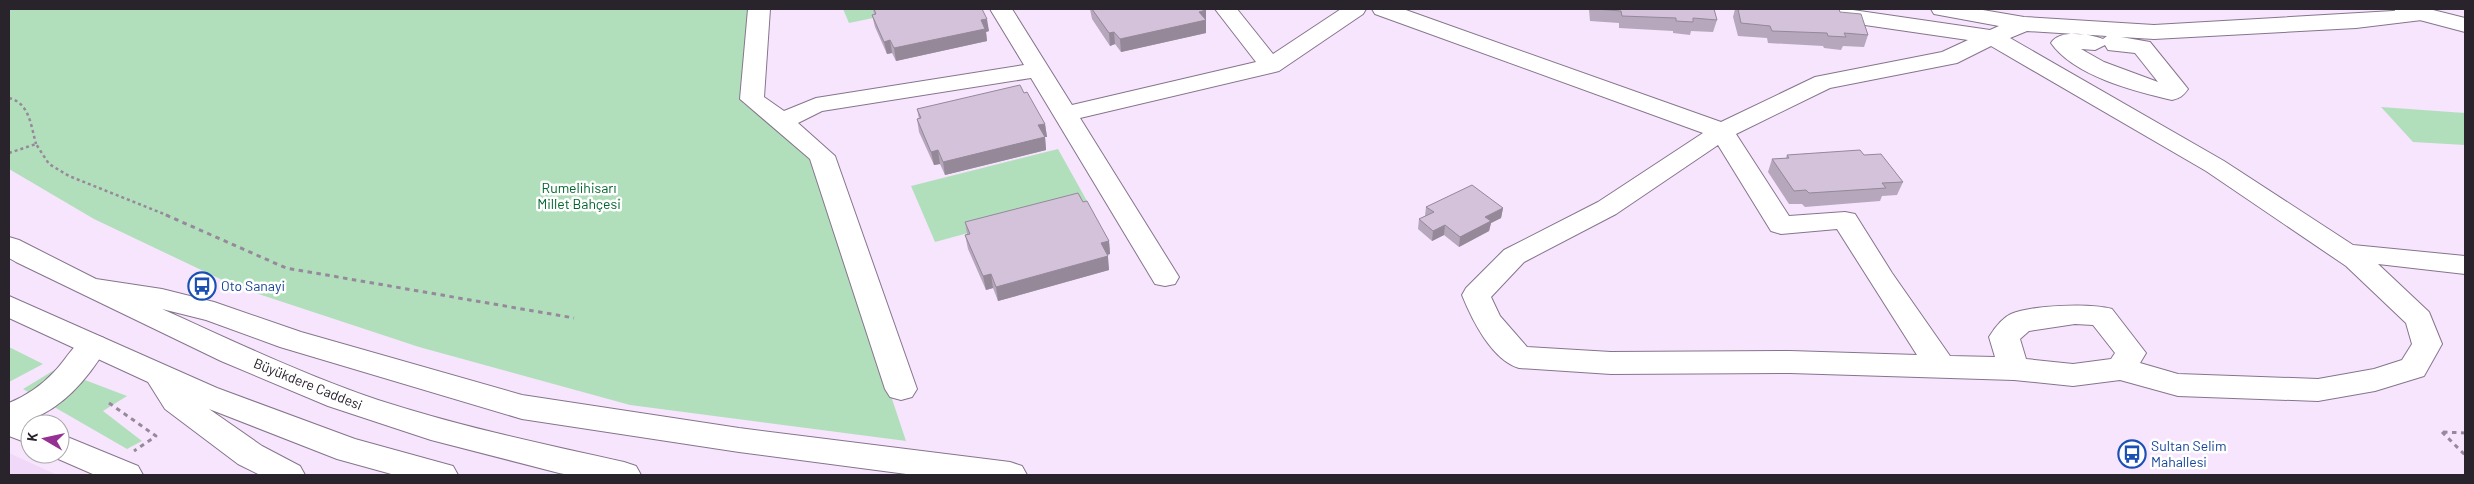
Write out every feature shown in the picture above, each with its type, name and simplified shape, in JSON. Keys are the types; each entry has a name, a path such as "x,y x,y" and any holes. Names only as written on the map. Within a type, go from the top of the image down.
{"street":[{"path":"759,9 752,99 782,121 822,156 901,389"},
{"path":"1001,9 1165,277"},
{"path":"1226,9 1271,66"},
{"path":"1065,114 1271,66 1355,9"},
{"path":"1383,9 1722,131 1781,225 1845,220 1882,280 1941,366"},
{"path":"1803,9 1992,37 2215,166 2347,254 2419,319 2427,344 2413,368 2375,380 2318,390 2178,385 2120,369 2073,375 2014,369 1790,362 1611,363 1520,357 1487,321 1476,295 1514,256 1607,208 1722,131 1823,82 1948,58 1992,37 2024,24"},
{"path":"1942,9 2109,37 2154,32 2367,20 2414,11 2465,25"},
{"path":"782,121 816,105 1038,70"},
{"name":"Büyükdere Caddesi","path":"9,246 91,288 300,383 368,408 488,443 624,475"},
{"path":"2347,254 2366,254 2465,264"},
{"path":"91,288 162,299 214,312 291,340 522,407 919,471 1010,475"},
{"path":"9,306 206,396 349,450 441,475"},
{"path":"2014,369 2004,337 2020,322 2075,314 2102,316 2131,353 2120,369"},
{"path":"9,415 26,409 51,395 66,381 93,345"},
{"path":"158,374 176,401 212,429 250,455 288,475"},
{"path":"70,450 118,472"}],"path":[{"path":"9,98 13,98 26,108 36,144 49,164 69,176 168,216 286,268 574,318"},
{"path":"9,153 36,144"},
{"path":"109,403 156,436 118,472"},
{"path":"2465,433 2442,432 2465,455"}],"shaded area":[{"path":"9,453 20,458 20,464 33,464 57,475 9,475"}],"green space":[{"name":"Rumelihisarı Millet Bahçesi","path":"9,9 753,9 743,103 812,158 906,441 630,405 419,347 237,287 94,219 9,169"},
{"path":"843,9 917,9 849,23"},
{"path":"2381,107 2465,113 2465,145 2413,142"},
{"path":"1058,149 1087,201 935,242 911,186"},
{"path":"9,347 43,364 9,382"},
{"path":"56,369 127,396 103,411 142,441 127,449 70,416 70,414 66,414 23,389"}],"building":[{"path":"874,9 982,9 987,19 981,20 985,29 894,48 890,40 884,42 872,15 876,14"},
{"path":"1092,9 1205,9 1199,12 1206,20 1120,39 1114,32 1109,33"},
{"path":"1596,9 1714,9 1717,20 1693,18 1693,22 1676,21 1676,18 1622,16 1621,11"},
{"path":"1738,9 1839,9 1840,12 1861,14 1868,35 1844,33 1846,37 1828,36 1827,33 1772,31 1770,26 1741,23"},
{"path":"1020,85 1024,93 1027,92 1045,124 1038,125 1045,137 943,162 938,150 931,152 917,119 921,118 917,109"},
{"path":"1860,150 1864,155 1881,154 1903,182 1882,183 1886,188 1809,193 1806,190 1794,191 1772,159 1789,158 1787,155"},
{"path":"1472,185 1503,208 1485,217 1491,221 1460,237 1445,225 1433,231 1419,219 1434,212 1426,207"},
{"path":"1078,193 1083,202 1087,201 1109,241 1101,243 1108,256 996,287 991,274 983,276 965,235 970,234 965,222"}],"place":[{"name":"Oto Sanayi","path":"202,286"},
{"name":"Sultan Selim Mahallesi","path":"2132,454"}]}
